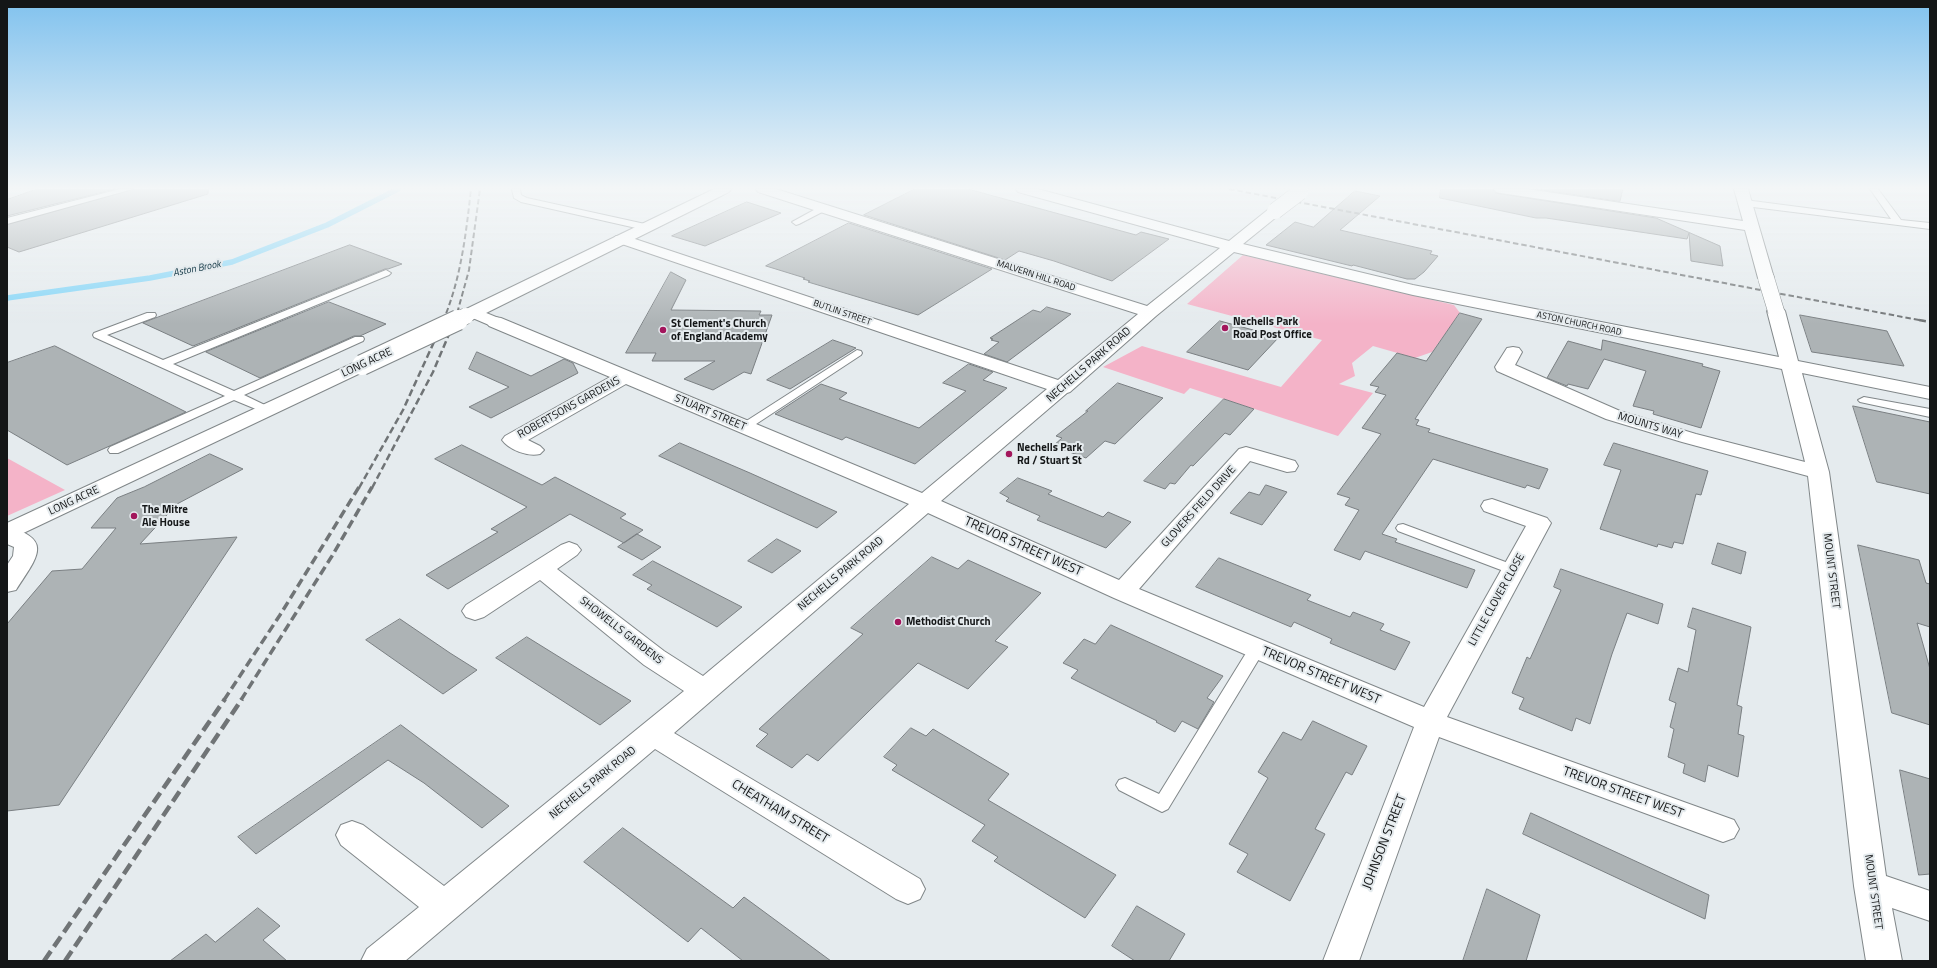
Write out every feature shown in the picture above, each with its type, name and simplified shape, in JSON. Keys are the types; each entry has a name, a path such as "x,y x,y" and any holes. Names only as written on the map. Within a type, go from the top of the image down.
{"street":[{"name":"LONG ACRE","path":"7,533 470,314 631,234"},
{"name":"MALVERN HILL ROAD","path":"905,234 1150,312"},
{"name":"ASTON CHURCH ROAD","path":"1190,234 1230,246 1413,290 1792,367 1930,393"},
{"name":"NECHELLS PARK ROAD","path":"379,961 653,734 703,690 1063,388 1150,312 1216,260 1230,246 1245,234"},
{"name":"MOUNT STREET","path":"1754,234 1792,367 1818,472 1872,886 1884,961"},
{"name":"BUTLIN STREET","path":"621,239 1063,388"},
{"path":"470,314 496,322"},
{"name":"STUART STREET","path":"496,322 926,503"},
{"name":"MOUNTS WAY","path":"1513,352 1504,367 1614,414 1690,438 1818,472"},
{"name":"ROBERTSONS GARDENS","path":"533,450 512,440 625,377"},
{"name":"GLOVERS FIELD DRIVE","path":"1123,592 1246,453 1287,466"},
{"name":"TREVOR STREET WEST","path":"926,503 1123,592 1430,722 1723,829"},
{"name":"LITTLE CLOVER CLOSE","path":"1430,722 1540,522 1492,506"},
{"path":"7,533 26,544 25,556 7,584"},
{"path":"475,611 569,550"},
{"name":"SHOWELLS GARDENS","path":"540,568 654,658 703,690"},
{"name":"JOHNSON STREET","path":"1340,961 1430,722"},
{"name":"CHEATHAM STREET","path":"653,734 908,889"},
{"path":"352,835 444,906"},
{"path":"1872,886 1930,906"}],"lane":[{"path":"163,364 386,273"},
{"path":"151,315 98,335 268,410"},
{"path":"114,450 359,339"},
{"path":"743,427 857,353"},
{"path":"1864,400 1930,413"},
{"path":"1403,528 1514,570"},
{"path":"1125,785 1162,804 1257,648"}],"shaded area":[{"path":"1243,255 1454,305 1460,313 1432,352 1415,358 1373,346 1352,363 1355,376 1339,384 1373,393 1338,436 1190,388 1184,394 1103,367 1142,346 1281,387 1322,340 1187,304"},
{"path":"7,458 65,490 7,516"}],"building":[{"path":"7,234 77,234 19,252 7,247"},
{"path":"676,234 732,234 705,246 672,236"},
{"path":"827,234 884,234 992,269 918,315 808,282 810,281 803,279 805,278 766,266"},
{"path":"924,234 1150,234 1169,239 1112,281 1054,261 1019,251 1005,260"},
{"path":"1280,234 1358,234 1432,251 1430,254 1438,256 1424,272 1415,279 1407,279 1266,245"},
{"path":"1655,234 1689,234 1687,239"},
{"path":"1689,234 1693,234 1720,246 1723,266 1691,261"},
{"path":"350,245 402,264 385,269 193,346 143,323"},
{"path":"671,272 686,280 671,310 761,311 759,315 772,315 751,374 744,372 713,390 684,379 715,361 652,361 656,353 626,353"},
{"path":"329,302 386,324 360,336 354,336 260,378 206,352"},
{"path":"1047,307 1071,314 1007,362 984,354 999,342 991,340 993,339 990,338 1033,310 1040,312"},
{"path":"1460,313 1482,319 1415,419 1419,420 1416,425 1430,429 1428,432 1548,469 1539,489 1527,485 1525,488 1433,459 1382,534 1397,539 1395,542 1475,570 1467,588 1365,551 1360,560 1334,550 1359,510 1345,505 1350,498 1337,494 1381,434 1362,428 1386,395 1375,392 1379,387 1370,385 1397,353 1426,361"},
{"path":"1800,315 1887,331 1904,366 1812,352"},
{"path":"1220,321 1279,337 1248,370 1187,352"},
{"path":"833,340 856,348 790,389 767,380"},
{"path":"1603,340 1703,364 1702,366 1720,371 1701,428 1653,414 1654,411 1633,406 1646,371 1604,359 1588,389 1568,384 1567,386 1547,378 1568,341 1601,350"},
{"path":"55,346 186,412 67,465 7,430 7,363"},
{"path":"477,352 531,376 564,359 573,363 578,373 491,418 469,407 509,387 469,369"},
{"path":"969,364 993,372 983,380 1007,388 915,464 846,437 842,440 775,414 821,384 847,393 839,399 919,428 966,391 943,383"},
{"path":"1118,383 1163,398 1115,444 1105,441 1086,458 1053,446 1062,438 1056,436 1088,411 1086,411"},
{"path":"1224,399 1254,409 1230,435 1225,433 1193,466 1191,465 1175,484 1170,483 1165,489 1144,481"},
{"path":"1853,406 1930,422 1930,494 1877,482"},
{"path":"680,443 837,512 817,528 659,456"},
{"path":"1614,443 1708,471 1701,495 1696,494 1683,544 1674,542 1672,548 1658,544 1657,547 1600,529 1621,470 1604,465"},
{"path":"462,445 542,485 555,477 626,514 620,518 643,530 624,543 570,514 448,589 426,575 498,532 491,529 527,507 435,459"},
{"path":"210,454 243,469 177,504 140,544 237,537 59,805 7,811 7,624 52,571 82,569 116,528 91,528 117,498 144,487"},
{"path":"1018,478 1052,491 1048,494 1103,517 1108,512 1131,522 1106,548 1037,520 1040,516 1006,501 1009,498 1000,493"},
{"path":"1266,485 1287,492 1262,525 1230,513 1249,492 1259,495"},
{"path":"637,534 661,547 642,560 618,547"},
{"path":"777,539 801,551 772,573 748,561"},
{"path":"1718,543 1746,552 1741,574 1712,564"},
{"path":"1858,545 1919,560 1926,583 1930,584 1930,627 1917,623 1930,669 1930,725 1892,713"},
{"path":"932,557 958,569 968,560 1041,593 995,641 1008,647 968,689 918,663 818,761 807,754 792,768 756,746 768,734 759,729 863,634 851,628"},
{"path":"1219,558 1311,595 1307,600 1350,617 1353,612 1384,624 1380,630 1410,642 1395,670 1330,643 1332,639 1294,622 1291,627 1196,587"},
{"path":"653,561 742,607 717,627 647,589 652,585 633,575"},
{"path":"1561,569 1663,604 1658,624 1627,613 1612,654 1590,724 1576,718 1572,731 1519,709 1524,698 1512,693 1527,657 1530,659 1561,590 1554,587"},
{"path":"1693,608 1751,627 1737,705 1742,707 1738,734 1744,736 1738,777 1708,765 1705,782 1683,773 1685,764 1668,757 1674,729 1670,727 1676,703 1669,700 1678,668 1688,672 1696,630 1688,627"},
{"path":"400,619 477,670 443,694 366,640"},
{"path":"1111,625 1223,676 1207,698 1214,702 1198,729 1182,721 1175,732 1156,722 1157,721 1071,678 1078,670 1063,663 1084,639 1095,644"},
{"path":"527,637 631,701 600,725 496,658"},
{"path":"1313,721 1367,746 1352,775 1346,772 1315,829 1325,834 1290,901 1237,872 1248,854 1229,844 1268,778 1258,772 1283,732 1301,740"},
{"path":"401,725 509,806 482,828 424,783 388,760 256,854 238,837"},
{"path":"911,728 926,736 933,729 1009,774 988,800 1116,875 1085,918 994,861 998,857 972,841 985,825 892,770 897,765 884,757"},
{"path":"1900,770 1930,779 1930,874 1919,875"},
{"path":"1531,813 1709,895 1705,919 1523,834"},
{"path":"623,828 733,908 744,897 831,961 743,961 701,928 688,942 584,862"},
{"path":"1487,889 1540,915 1526,961 1463,961"},
{"path":"1137,906 1185,934 1169,961 1135,961 1112,946"},
{"path":"258,908 280,926 263,940 287,961 170,961 206,934 215,942"}],"waterway":[{"name":"Aston Brook","path":"7,298 150,278 232,262 303,234"}],"railway":[{"path":"443,321 454,289 466,234"},
{"path":"455,321 469,270 474,234"},
{"path":"1467,234 1924,321"},
{"path":"359,488 403,410 444,320"},
{"path":"372,488 433,372 455,320"},
{"path":"1919,320 1930,322"},
{"path":"224,700 280,615 359,487"},
{"path":"241,700 332,556 372,487"},
{"path":"44,961 225,699"},
{"path":"65,961 242,699"}],"place":[{"name":"Nechells Park Road Post Office","path":"1225,328"},
{"name":"St Clement's Church of England Academy","path":"663,330"},
{"name":"Nechells Park Rd / Stuart St","path":"1009,454"},
{"name":"The Mitre Ale House","path":"134,516"},
{"name":"Methodist Church","path":"898,622"}]}
